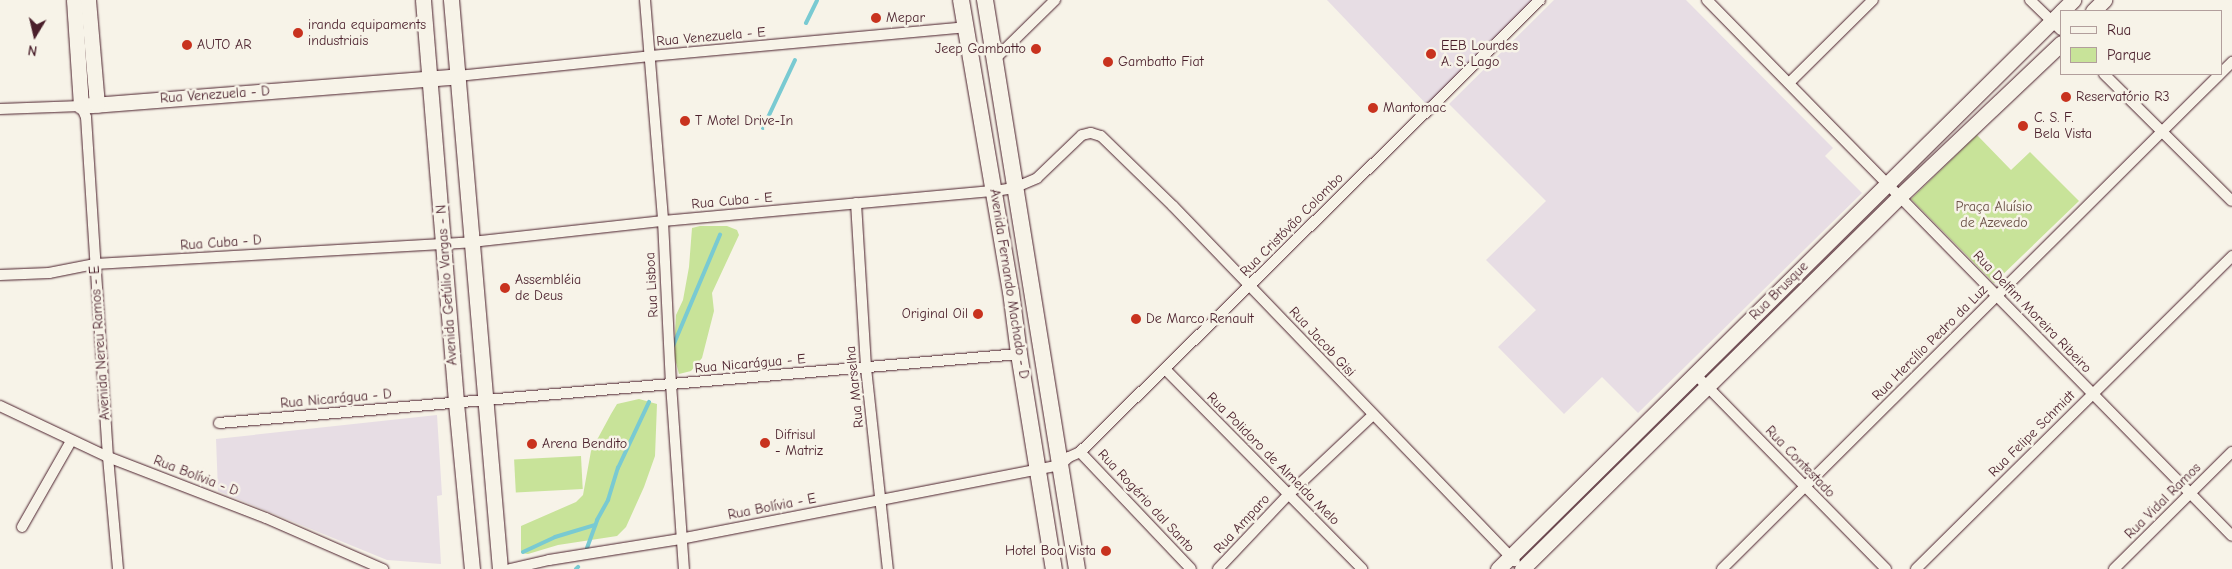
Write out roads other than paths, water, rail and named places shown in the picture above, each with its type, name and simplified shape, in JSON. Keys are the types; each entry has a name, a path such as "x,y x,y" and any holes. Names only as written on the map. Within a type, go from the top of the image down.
{"main road":[{"name":"Avenida Fernando Machado - D","path":"962,0 995,191 1054,569"},
{"name":"Avenida Fernando Machado - D","path":"984,0 996,58 1014,188 1077,569"}],"street":[{"name":"Avenida Nereu Ramos - E","path":"74,0 83,22 96,105"},
{"name":"Avenida Nereu Ramos - E","path":"88,0 83,22 84,111 108,457 118,569"},
{"name":"Avenida Getúlio Vargas - N","path":"423,0 456,403 472,569"},
{"name":"Avenida Getúlio Vargas - N","path":"451,0 500,569"},
{"name":"Rua Lisboa","path":"644,0 663,221 670,384 680,539 684,569"},
{"path":"996,58 1055,0"},
{"name":"Rua Cristóvão Colombo","path":"1060,465 1069,457 1080,452 1540,0"},
{"name":"Rua Delfim Moreira Ribeiro","path":"1708,0 2232,536"},
{"path":"1789,83 1872,0"},
{"path":"2030,0 2059,19"},
{"name":"Rua Brusque","path":"2066,10 2074,0"},
{"path":"2094,10 2104,0"},
{"name":"Rua Brusque","path":"1498,569 1887,184 2059,19"},
{"name":"Rua Venezuela - E","path":"458,76 966,27"},
{"name":"Rua Brusque","path":"1522,569 1900,196 2060,44"},
{"name":"Rua Hercílio Pedro da Luz","path":"2222,71 2232,62"},
{"path":"2105,75 2232,201"},
{"name":"Rua Hercílio Pedro da Luz","path":"1722,569 2218,75"},
{"name":"Rua Venezuela - D","path":"0,109 84,111 96,105 458,76"},
{"name":"Rua Cuba - E","path":"472,242 663,221 1014,188 1037,178 1082,135 1091,133 1100,136"},
{"name":"Rua Jacob Gisi","path":"1100,136 1173,206 1250,285 1522,569"},
{"name":"Rua Marselha","path":"856,203 866,368 882,500 888,569"},
{"name":"Rua Cuba - D","path":"0,275 49,273 95,264 444,242 472,242"},
{"name":"Rua Felipe Schmidt","path":"1916,569 2232,256"},
{"name":"Rua Nicarágua - E","path":"484,400 1019,354"},
{"name":"Rua Polidoro de Almeida Melo","path":"1165,369 1362,569"},
{"name":"Rua Contestado","path":"1695,374 1886,569"},
{"name":"Rua Nicarágua - D","path":"219,423 484,400"},
{"name":"Rua Bolívia - D","path":"0,406 108,457 266,518 383,569"},
{"name":"Rua Amparo","path":"1218,569 1288,495 1373,415"},
{"path":"22,527 71,441"},
{"name":"Rua Rogério dal Santo","path":"1080,452 1191,569"},
{"name":"Rua Vidal Ramos","path":"2114,569 2232,452"},
{"name":"Rua Bolívia - E","path":"510,569 680,539 1060,465"}],"waterway":[{"path":"806,23 817,0"},
{"path":"763,128 795,60"},
{"path":"673,346 720,235"},
{"path":"587,548 597,520 608,500 618,468 649,402"},
{"path":"523,552 555,537 595,525"}],"place":[{"name":"Mepar","path":"876,18"},
{"name":"iranda equipaments industriais","path":"298,33"},
{"name":"AUTO AR","path":"187,45"},
{"name":"Jeep Gambatto","path":"1036,49"},
{"name":"EEB Lourdes A. S. Lago","path":"1431,54"},
{"name":"Gambatto Fiat","path":"1108,62"},
{"name":"Reservatório R3","path":"2066,97"},
{"name":"Mantomac","path":"1373,108"},
{"name":"T Motel Drive-In","path":"685,121"},
{"name":"C. S. F. Bela Vista","path":"2023,126"},
{"name":"Assembléia de Deus","path":"505,288"},
{"name":"Original Oil","path":"978,314"},
{"name":"De Marco Renault","path":"1136,319"},
{"name":"Difrisul - Matriz","path":"765,443"},
{"name":"Arena Bendito","path":"532,444"},
{"name":"Hotel Boa Vista","path":"1106,551"}],"park label":[{"name":"Praça Aluísio de Azevedo","path":"1994,216"}]}
